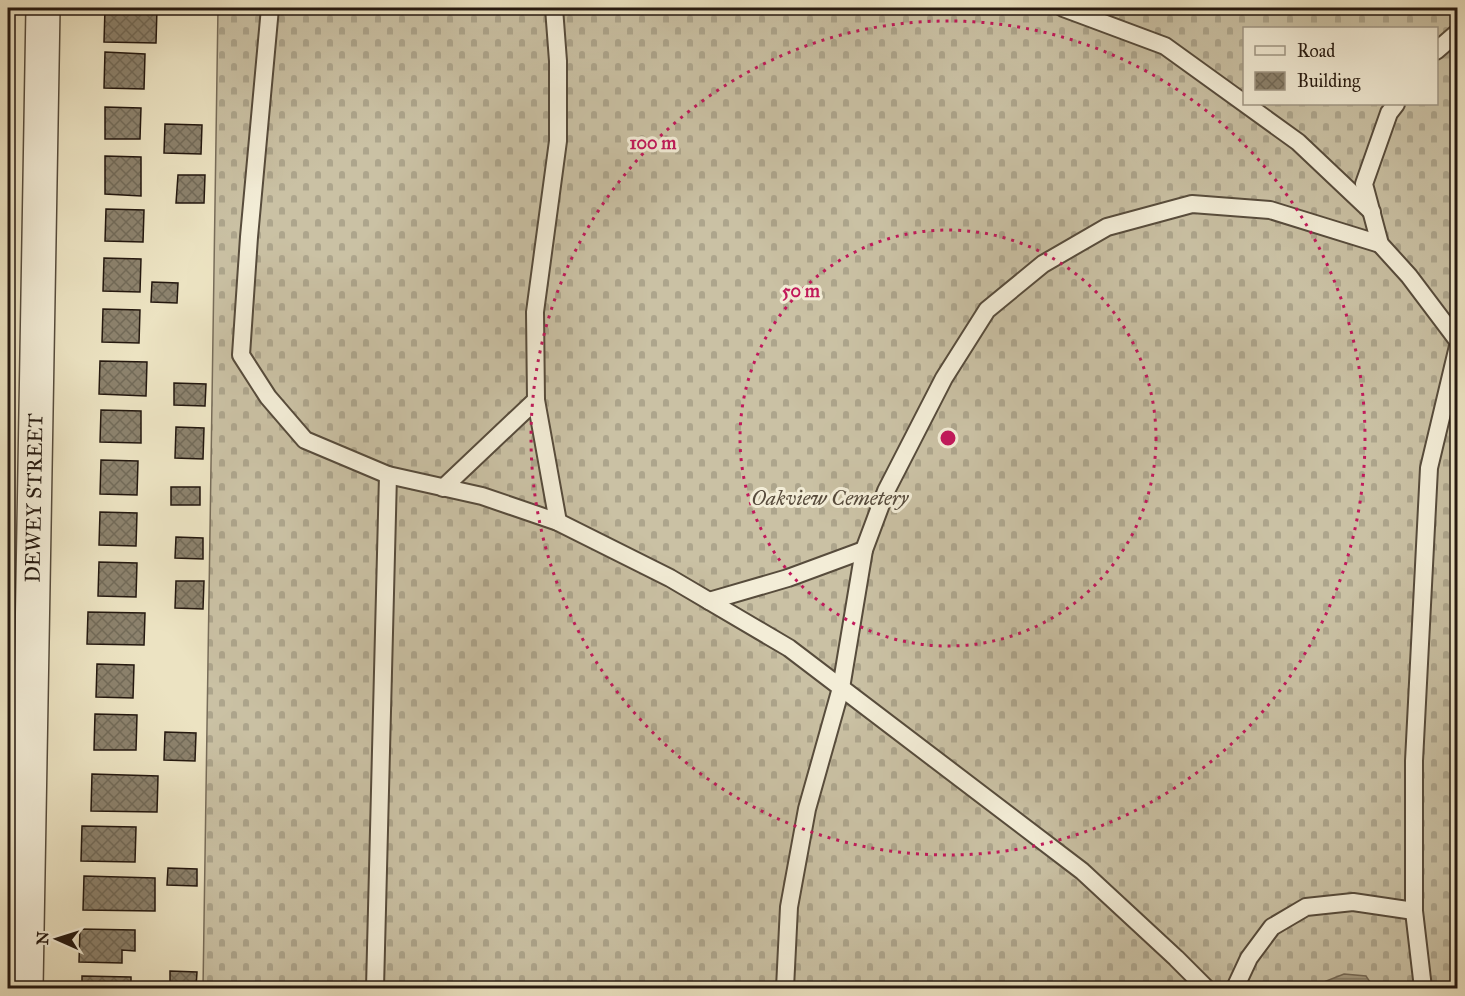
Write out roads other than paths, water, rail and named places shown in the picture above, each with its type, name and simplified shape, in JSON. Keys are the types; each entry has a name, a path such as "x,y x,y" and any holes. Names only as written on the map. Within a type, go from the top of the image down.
{"street":[{"name":"DEWEY STREET","path":"26,988 43,8"}],"lane":[{"path":"270,8 248,248 241,355 268,398 305,440 387,476 482,496 558,522 670,578 789,648 1082,871 1206,988"},
{"path":"554,8 558,61 558,141 535,312 536,400 558,522"},
{"path":"1063,8 1165,46 1243,102"},
{"path":"1438,50 1458,32"},
{"path":"1247,105 1298,142 1372,212"},
{"path":"1395,105 1389,113 1364,184 1380,244 1410,276 1458,341"},
{"path":"785,988 789,907 807,808 841,688 864,550 886,491 950,369 987,310 1043,264 1107,227 1192,204 1270,210 1380,244"},
{"path":"1423,988 1414,911 1414,761 1429,468 1458,346"},
{"path":"443,488 536,400"},
{"path":"375,988 387,476"},
{"path":"709,601 788,578 864,550"},
{"path":"1235,988 1249,958 1272,927 1306,908 1353,902 1414,911"}],"park label":[{"name":"Oakview Cemetery","path":"830,498"}]}
